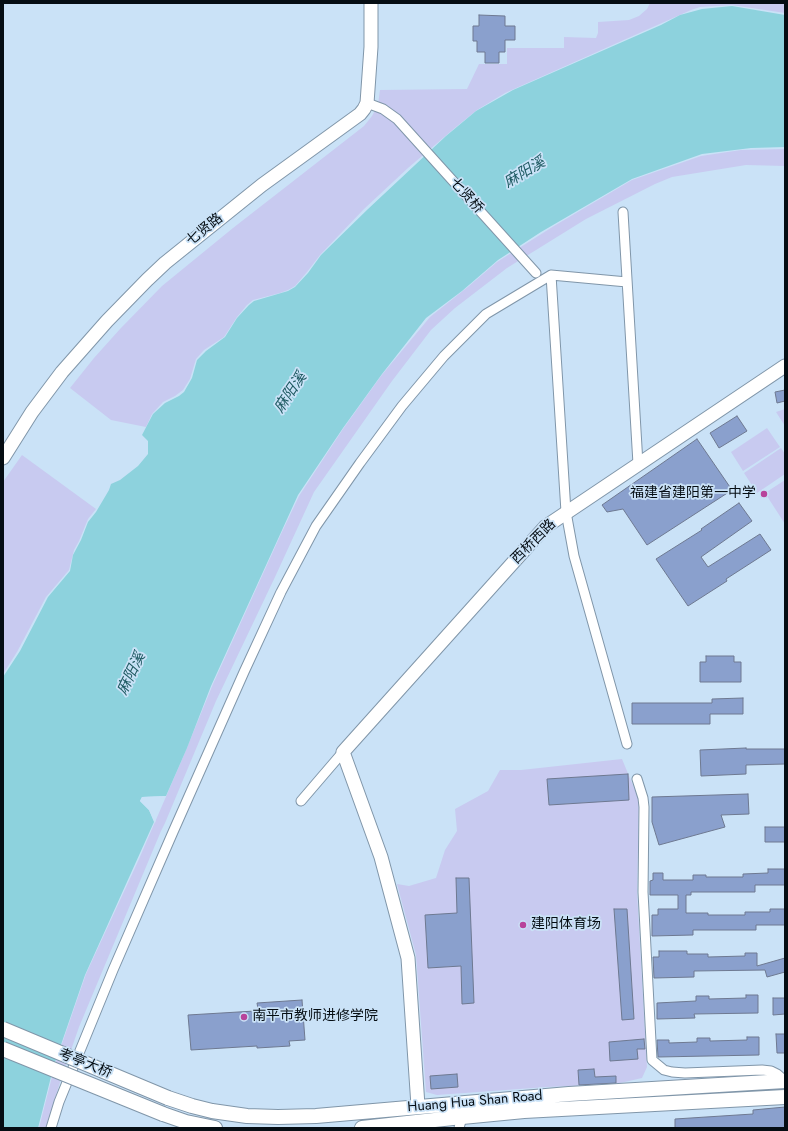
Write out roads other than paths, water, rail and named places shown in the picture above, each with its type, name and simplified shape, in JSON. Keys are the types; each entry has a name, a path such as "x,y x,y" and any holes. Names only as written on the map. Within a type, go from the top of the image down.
{"main road":[{"path":"367,103 371,3"},
{"name":"七贤路","path":"3,458 32,412 62,372 107,320 141,285 165,263 262,185 360,114 367,103"},
{"name":"西桥西路","path":"343,752 545,527 785,366"},
{"path":"343,752 381,857 408,958 418,1106"},
{"name":"考亭大桥","path":"3,1029 168,1098"},
{"name":"考亭大桥","path":"3,1049 163,1114 209,1128"},
{"name":"Huang Hua Shan Road","path":"168,1098 212,1111 247,1116 316,1116 570,1094 785,1081"},
{"name":"Huang Hua Shan Road","path":"362,1128 460,1122 532,1111 785,1097"}],"street":[{"name":"七贤桥","path":"367,103 383,109 397,119 536,273"},
{"path":"623,212 638,464"},
{"path":"51,1128 59,1102 98,1006 173,832 281,592 316,526 402,406 444,356 486,314 550,275 627,282"},
{"path":"550,275 566,512 574,556 627,744"},
{"path":"301,801 343,752"},
{"path":"637,779 643,798 644,807 642,892 652,1060 664,1070 672,1072 685,1073 762,1070 771,1071 785,1081"},
{"path":"209,1128 212,1111"}],"water":[{"name":"麻阳溪","path":"732,6 785,15 785,147 751,148 702,154 632,179 541,232 498,260 462,291 426,318 382,374 343,428 298,495 211,686 187,748 166,796 142,797 140,801 149,810 154,822 85,975 54,1065 38,1128 3,1128 3,677 20,651 48,597 70,571 73,555 88,522 96,512 111,484 120,480 138,466 148,454 148,441 142,435 153,414 165,403 184,392 192,378 197,360 206,351 225,337 237,318 249,305 254,301 288,291 295,287 308,273 321,255 368,209 446,136 476,111 513,90 661,25 680,15 702,9"}],"place":[{"name":"福建省建阳第一中学","path":"764,494"},
{"name":"建阳体育场","path":"523,925"},
{"name":"南平市教师进修学院","path":"244,1017"}]}
